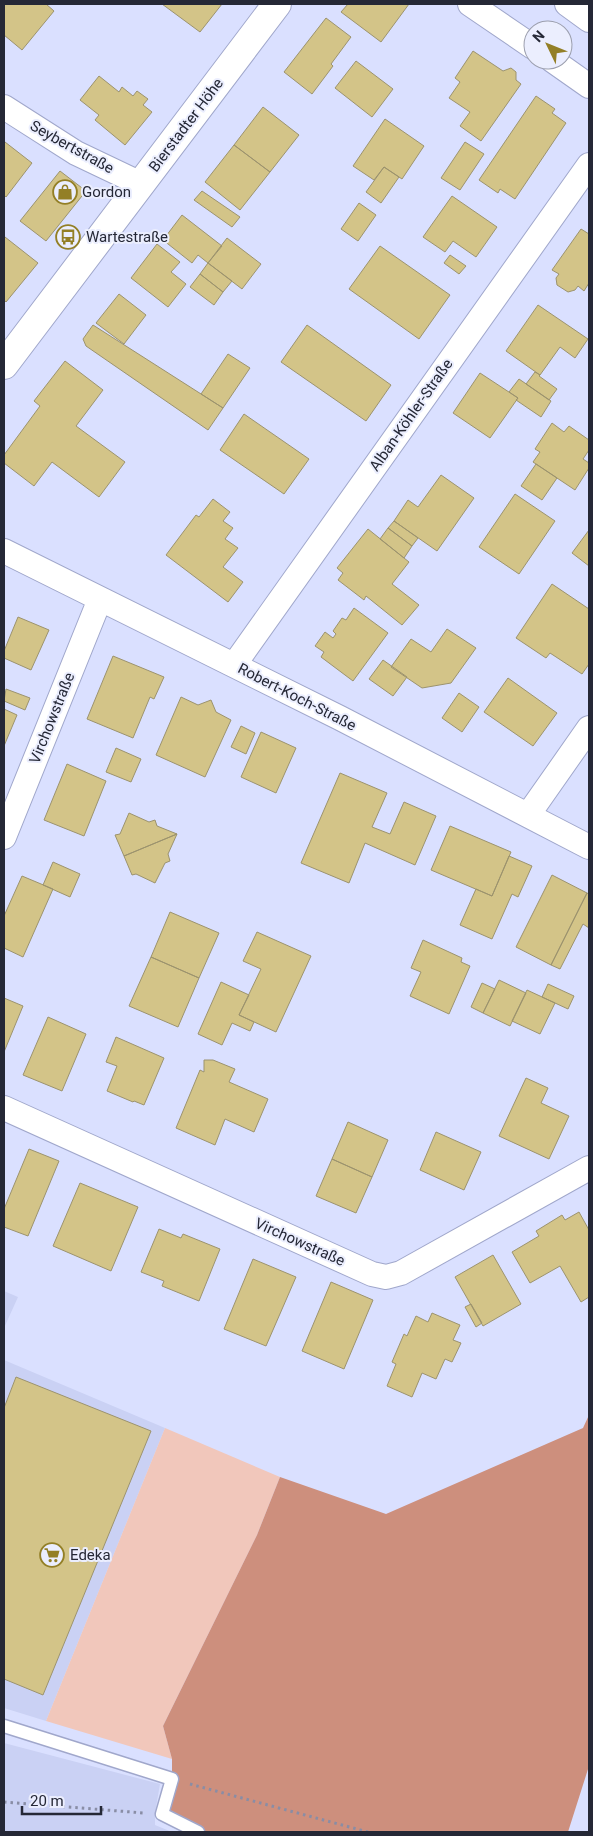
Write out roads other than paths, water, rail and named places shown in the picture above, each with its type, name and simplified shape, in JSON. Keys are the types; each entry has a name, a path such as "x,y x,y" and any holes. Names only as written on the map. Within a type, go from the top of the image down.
{"main road":[{"name":"Bierstadter Höhe","path":"4,365 277,4"}],"street":[{"path":"470,4 523,40"},
{"path":"567,4 589,20"},
{"path":"566,70 589,86"},
{"name":"Seybertstraße","path":"4,108 76,153 141,184"},
{"name":"Alban-Köhler-Straße","path":"234,665 589,165"},
{"name":"Robert-Koch-Straße","path":"4,551 234,665 589,847"},
{"name":"Virchowstraße","path":"4,837 100,599"},
{"path":"528,815 589,728"},
{"name":"Virchowstraße","path":"4,1108 372,1274 386,1277 401,1273 589,1168"}],"lane":[{"path":"4,1726 172,1779 162,1814 198,1832"}],"place":[{"name":"Gordon","path":"65,192"},
{"name":"Wartestraße","path":"68,237"},
{"name":"Edeka","path":"52,1555"}]}
